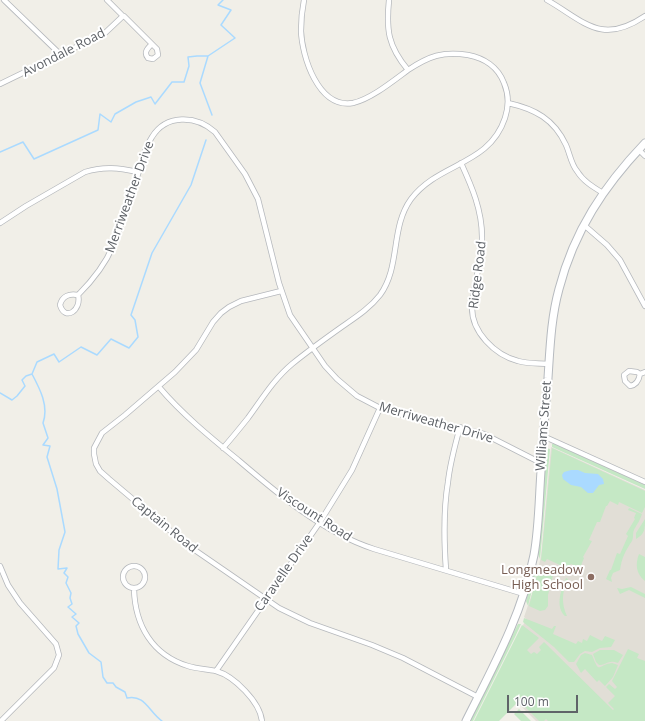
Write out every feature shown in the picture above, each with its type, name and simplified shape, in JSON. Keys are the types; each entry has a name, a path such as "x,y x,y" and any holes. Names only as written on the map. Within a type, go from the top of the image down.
{"main road":[{"name":"Williams Street","path":"466,721 511,630 524,594 534,553 553,320 559,289 568,258 602,193 617,174 645,144"}],"street":[{"path":"4,0 61,55"},
{"path":"107,0 152,44"},
{"path":"223,448 278,377 292,364 363,312 380,295 387,283 393,266 397,230 406,207 416,193 430,180 479,154 493,141 502,125 508,103 506,88 500,75 489,63 480,58 456,53 439,54 428,58 373,93 355,102 344,102 328,96 319,86 311,73 305,54 301,29 304,0"},
{"path":"389,0 387,26 390,41 397,55 408,70"},
{"path":"547,0 582,23 596,28 619,29 635,23 645,16"},
{"name":"Avondale Road","path":"0,84 105,33 123,16"},
{"path":"508,103 533,110 552,125 562,137 577,172 587,182 602,193"},
{"name":"Merriweather Drive","path":"78,295 69,294 62,299 60,305 64,311 69,313 74,311 78,306 78,295 96,275 111,252 149,141 155,132 163,125 175,120 186,119 202,123 212,129 245,174 258,199 281,291 290,314 331,373 345,387 366,402 380,408 493,438 542,463"},
{"path":"639,150 645,156"},
{"name":"Ridge Road","path":"461,164 476,198 482,234 480,259 472,305 473,315 478,330 487,342 494,348 511,358 521,362 549,364"},
{"path":"0,222 85,172 113,167 138,172"},
{"path":"584,225 620,260 645,306"},
{"name":"Captain Road","path":"281,291 241,301 221,313 213,322 196,350 175,372 159,387 102,433 94,451 96,464 100,471 186,544 287,613 403,658 478,696"},
{"name":"Viscount Road","path":"159,387 186,416 262,480 303,512 342,536 358,544 524,594"},
{"name":"Caravelle Drive","path":"216,671 320,522 352,470 380,408"},
{"path":"446,570 444,528 446,494 460,428"},
{"path":"544,436 645,482"},
{"path":"0,566 8,585 20,603 56,644 58,655 54,668 1,721"},
{"path":"132,566 140,568 145,575 145,581 142,586 134,589 125,585 122,580 124,571 132,566"},
{"path":"134,589 134,600 138,617 144,632 155,645 168,657 178,663 189,667 216,671 233,681 245,692 258,708 262,721"}],"shaded area":[{"name":"Longmeadow High School","path":"551,447 645,490 645,721 536,721 518,703 522,699 515,642 526,619 524,617 534,588 541,556"}],"green space":[{"path":"552,444 555,444 645,485 645,489 552,447"},
{"path":"546,448 550,449 540,559 538,554"},
{"path":"552,448 645,491 645,507 642,513 619,502 618,505 610,501 606,506 600,522 597,522 589,540 592,541 583,557 584,558 580,568 571,564 567,572 564,570 564,567 547,559 545,562 541,560"},
{"path":"629,508 642,514 634,530 632,541 623,558 620,570 613,573 611,578 612,582 606,579 617,553 620,554 628,536 626,534 635,519 636,513 628,510"},
{"path":"645,519 644,531 636,539 636,533"},
{"path":"639,554 645,557 645,581 637,569"},
{"path":"538,567 528,606 526,601 534,570"},
{"path":"539,567 542,568 542,572 548,575 550,572 553,575 548,595 548,606 545,610 540,611 529,606"},
{"path":"566,578 568,579 564,588 563,598 567,616 565,616 560,608 560,598 562,587"},
{"path":"631,587 645,594 645,598 629,590 620,594 617,588 622,589"},
{"path":"524,618 552,629 556,626 553,634 576,644 578,641 582,643 583,639 587,641 590,635 602,641 605,636 615,640 611,647 600,648 592,652 585,651 580,654 574,662 569,662 554,647 523,622"},
{"path":"518,624 521,624 473,721 469,721"},
{"path":"522,625 539,638 527,650 531,654 534,652 537,654 541,650 539,647 544,642 613,710 614,709 608,703 615,696 606,687 609,684 615,689 617,687 612,681 628,649 639,654 637,658 645,661 645,721 548,721 546,719 544,721 539,721 519,701 499,721 474,721"},
{"path":"600,650 614,650 623,655 618,663 610,662 599,665 593,654"},
{"path":"585,653 592,655 598,667 612,663 618,665 613,677 605,686 599,680 597,682 585,669 581,673 576,664 581,655"},
{"path":"519,709 531,721 521,721 514,714"}],"water":[{"path":"571,470 598,474 603,479 604,484 599,485 593,493 588,493 581,487 571,485 563,479 562,475 564,472"}],"waterway":[{"path":"212,115 200,83 208,56 235,38 221,25 231,10 218,5 223,0"},
{"path":"0,152 23,142 34,159 98,130 100,114 111,122 115,114 136,102 151,97 155,104 172,82 184,82 189,66 188,57 208,56"},
{"path":"0,393 12,400 25,386 22,380 26,376 32,374 37,362 54,354 59,362 81,347 97,355 111,339 129,348 138,337 135,320 131,315 152,253 191,185 206,140"},
{"path":"32,374 43,398 45,410 43,423 48,438 43,445 50,446 47,457 57,489 65,532 59,550 58,569 67,568 64,573 68,577 66,583 71,593 70,598 72,604 68,607 76,614 72,617 79,623 76,626 78,634 89,653 101,662 103,677 107,683 113,683 116,687 125,692 127,698 133,697 143,701 162,721"}],"place":[{"name":"Longmeadow High School","path":"591,577"}]}
